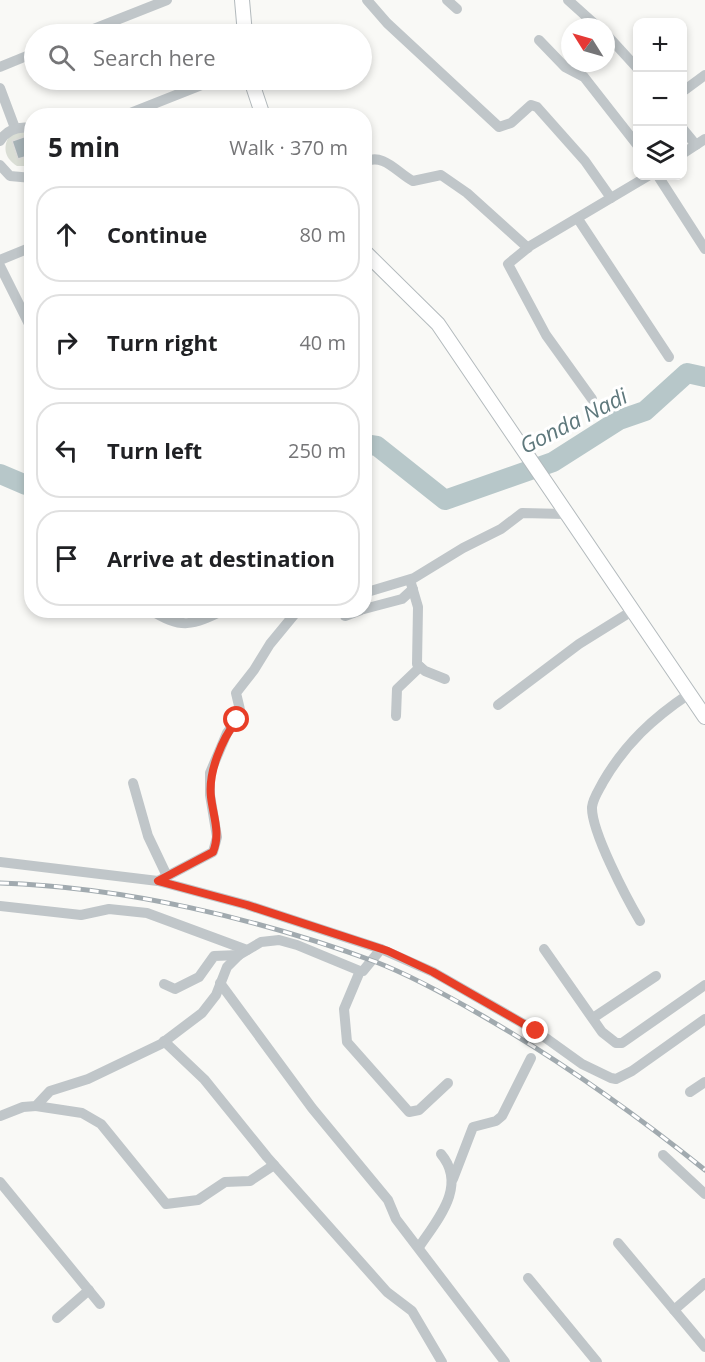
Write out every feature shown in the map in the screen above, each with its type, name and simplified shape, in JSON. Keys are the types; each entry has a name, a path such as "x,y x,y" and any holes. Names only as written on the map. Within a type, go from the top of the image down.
{"main road":[{"path":"242,0 244,24"},
{"path":"254,90 260,108"},
{"path":"372,259 438,324 550,493 705,717"}],"street":[{"path":"106,24 167,0"},
{"path":"368,0 387,23 499,127 511,123 531,105 537,107 585,161 611,198"},
{"path":"447,0 457,9"},
{"path":"568,0 588,18"},
{"path":"539,40 565,67 584,77 633,140"},
{"path":"615,44 633,64"},
{"path":"0,67 24,57"},
{"path":"687,88 705,75"},
{"path":"0,88 15,128"},
{"path":"143,108 189,90"},
{"path":"0,141 8,131 24,128"},
{"path":"687,132 700,142 687,151"},
{"path":"372,158 382,159 413,181 441,175 467,192 528,248"},
{"path":"0,165 10,176 24,177"},
{"path":"592,399 546,335 509,268 510,261 641,180"},
{"path":"661,180 705,249"},
{"path":"578,219 669,357"},
{"path":"0,260 24,250"},
{"path":"0,266 24,314"},
{"path":"372,592 411,585 501,529 522,513 565,514"},
{"path":"372,607 402,599 411,585"},
{"path":"411,585 418,607 417,654 420,667"},
{"path":"498,705 579,644 632,610"},
{"path":"165,618 176,624 194,623 206,618"},
{"path":"162,879 213,852 217,837 210,795 210,772 227,734 241,714 236,693 291,618"},
{"path":"420,667 445,679"},
{"path":"396,716 397,689 420,667"},
{"path":"640,921 615,877 593,816 593,803 609,772 637,735 663,712 689,694"},
{"path":"133,783 162,879"},
{"path":"0,862 162,879 381,949 433,972 536,1031 582,1064 611,1078 616,1079 632,1071 705,1019"},
{"path":"0,906 81,915 109,909 147,913 243,953"},
{"path":"36,1106 50,1091 88,1079 164,1041 202,1013 224,972 243,953 269,940 279,940 327,956 360,971"},
{"path":"381,949 363,971 360,971 344,1009 345,1032 352,1049 409,1112 419,1110 448,1083"},
{"path":"544,949 609,1040 622,1043 705,985"},
{"path":"164,984 175,989 199,976 214,956 243,953"},
{"path":"593,1018 656,976"},
{"path":"220,983 312,1108 382,1192 396,1219 505,1362"},
{"path":"164,1041 204,1079 274,1165 387,1292 412,1311 442,1362"},
{"path":"453,1179 473,1127 496,1121 502,1116 531,1058"},
{"path":"690,1092 705,1082"},
{"path":"0,1116 36,1106 82,1113 101,1124 166,1204 198,1200 221,1183 250,1181 274,1165"},
{"path":"419,1247 443,1212 451,1194 452,1169 441,1154"},
{"path":"663,1155 705,1194"},
{"path":"0,1182 100,1304"},
{"path":"618,1243 705,1347"},
{"path":"528,1278 597,1362"},
{"path":"674,1310 705,1283"},
{"path":"57,1318 89,1290"}],"shaded area":[{"path":"24,131 24,166 17,166 7,155 6,143 11,133"}],"building":[{"path":"24,137 24,157 18,159 12,141"}],"waterway":[{"name":"Gonda Nadi","path":"372,445 377,446 445,500 553,462 619,420 645,411 687,373 705,377"},
{"name":"Gonda Nadi","path":"0,474 24,484"}],"railway":[{"path":"0,883 95,891 191,908 285,932 376,962 443,994 540,1051 624,1108 705,1170"}],"route":[{"path":"237,720 227,734 210,772 210,795 217,837 213,852 158,881 247,905 406,958 536,1031"}]}
